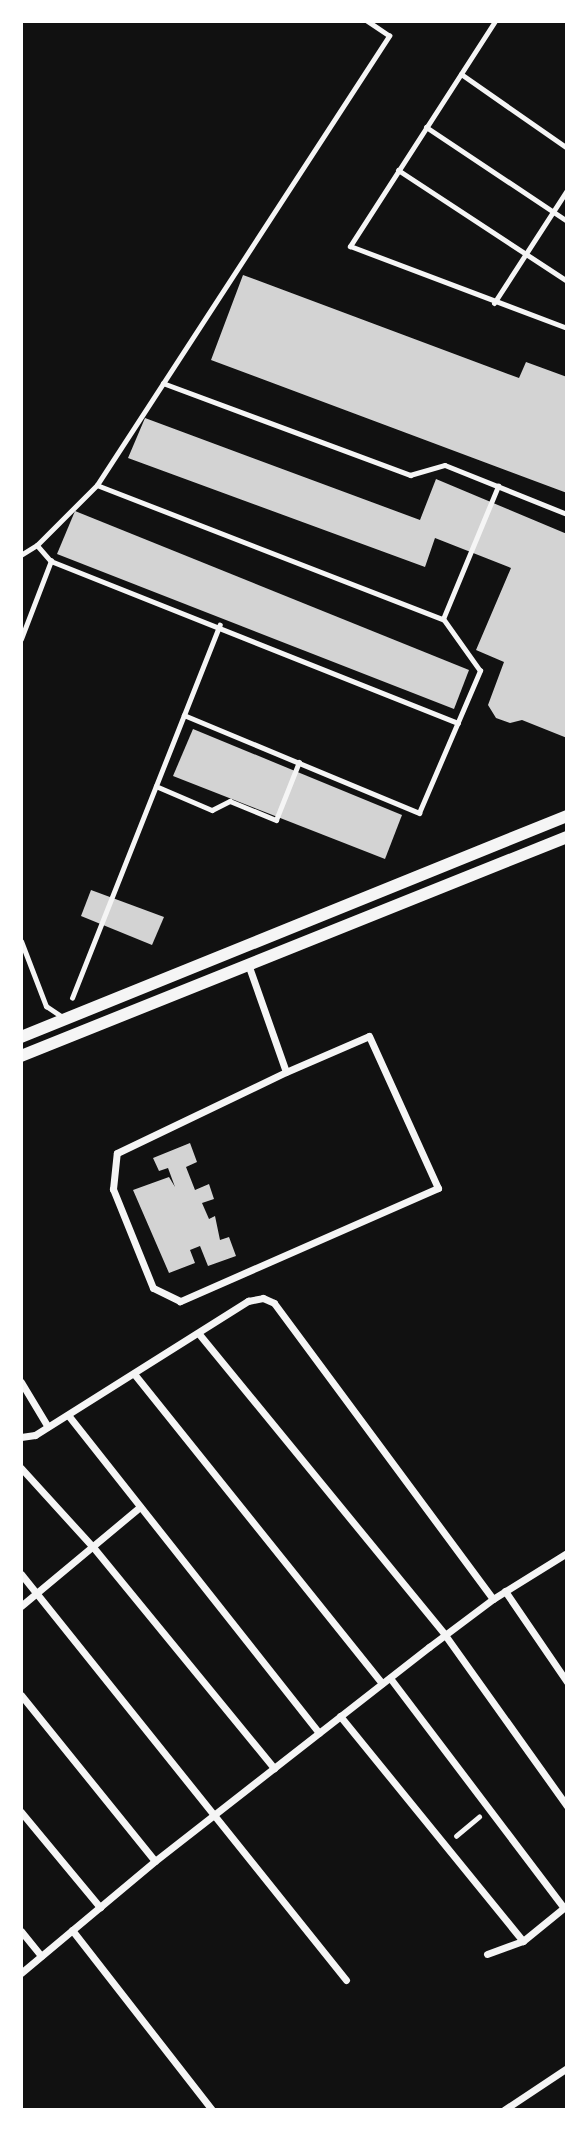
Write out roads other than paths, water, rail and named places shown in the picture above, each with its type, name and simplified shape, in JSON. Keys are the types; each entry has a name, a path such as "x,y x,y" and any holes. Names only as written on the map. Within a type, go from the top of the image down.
{"street":[{"path":"21,1037 567,816"},
{"path":"21,1056 567,837"},
{"path":"248,964 286,1072"},
{"path":"369,1036 439,1188 180,1301 152,1288 113,1189 117,1153 286,1072 369,1036"},
{"path":"21,1437 48,1427 135,1375 248,1301 262,1297 274,1303 493,1599"},
{"path":"199,1334 444,1635 567,1806"},
{"path":"135,1375 382,1683"},
{"path":"21,1382 48,1427"},
{"path":"68,1415 319,1733"},
{"path":"21,1468 93,1547 274,1768"},
{"path":"21,1606 140,1507"},
{"path":"21,1973 155,1861 444,1635 505,1591 567,1553"},
{"path":"21,1574 216,1813 346,1980"},
{"path":"505,1591 567,1682"},
{"path":"390,1678 565,1907 523,1941 487,1954"},
{"path":"21,1695 155,1861"},
{"path":"340,1716 523,1941"},
{"path":"21,1812 100,1907"},
{"path":"72,1930 212,2110"},
{"path":"21,1931 41,1956"},
{"path":"504,2110 567,2068"}],"lane":[{"path":"495,21 350,246 494,303 567,328"},
{"path":"461,74 567,148"},
{"path":"426,127 567,221"},
{"path":"398,170 567,281"},
{"path":"494,303 567,190"},
{"path":"21,941 46,1006 64,1018"}]}
